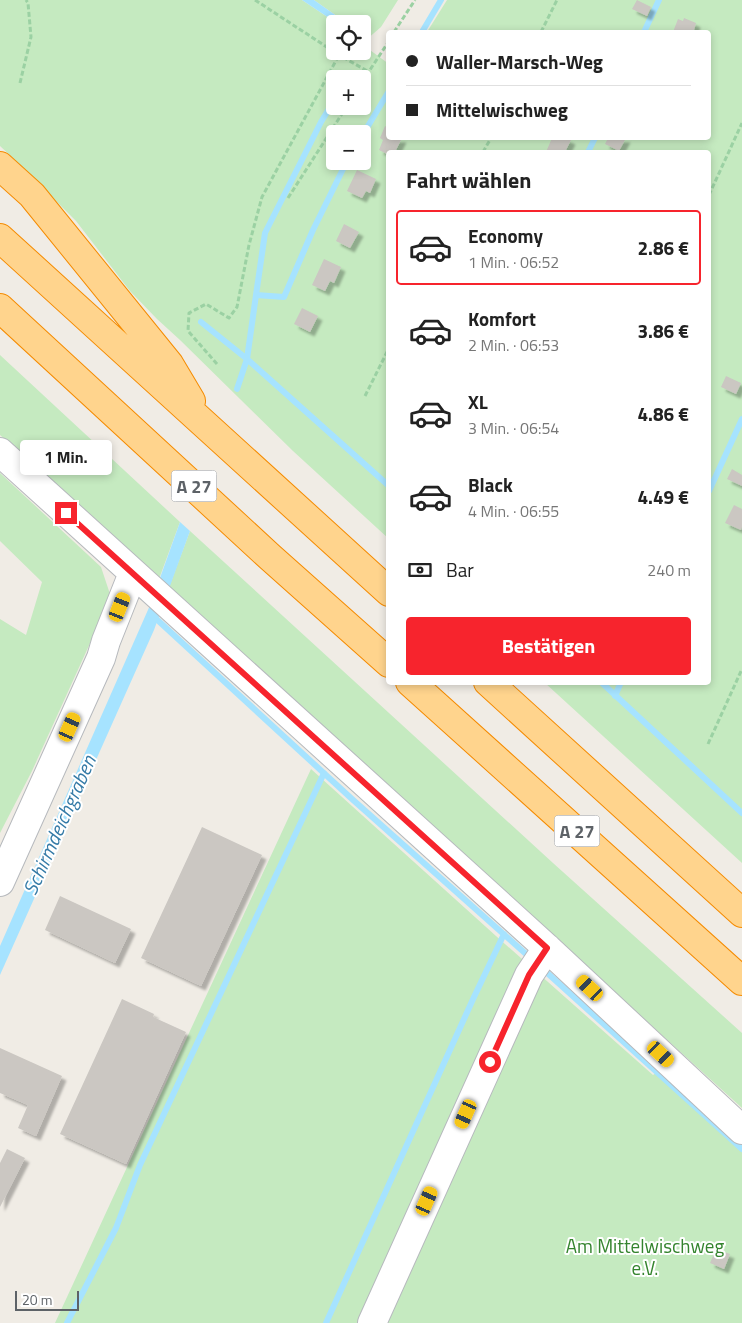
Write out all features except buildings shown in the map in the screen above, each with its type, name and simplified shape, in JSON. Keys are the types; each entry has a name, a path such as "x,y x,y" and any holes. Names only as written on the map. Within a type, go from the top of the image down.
{"highway":[{"path":"0,166 32,195 169,364 205,426"},
{"name":"A 27","path":"0,238 386,589"},
{"name":"A 27","path":"0,308 262,550 386,660"},
{"name":"A 27","path":"413,685 742,981"},
{"name":"A 27","path":"491,685 742,913"}],"street":[{"path":"0,452 547,948 742,1130"},
{"path":"0,882 101,658 106,640 150,589"},
{"path":"372,1323 529,975 547,948"}],"path":[{"path":"20,82 31,37 28,3 26,0"},
{"path":"255,0 326,47"},
{"path":"395,30 415,0"},
{"path":"543,30 557,0"},
{"path":"370,70 386,46"},
{"path":"217,364 188,331 189,313 206,304 229,318 237,307 249,245 262,198 335,60"},
{"path":"347,60 365,70"},
{"path":"288,198 341,115"},
{"path":"711,191 742,123"},
{"path":"365,396 386,354"},
{"path":"708,744 742,669"}],"green space":[{"path":"0,0 302,0 326,16 326,60 371,60 371,51 386,62 386,140 711,140 711,30 428,30 447,0 742,0 742,863 547,685 711,685 711,150 386,150 386,536 293,451 157,319 130,291 76,221 0,146"},
{"path":"314,0 398,0 381,27 371,36 371,15 335,15"},
{"path":"0,355 180,522 159,579 0,435"},
{"path":"0,473 101,567 111,597 32,771 0,833 0,619 26,635 42,582 0,541"},
{"path":"190,531 742,1033 742,1108 169,587"},
{"name":"Am Mittelwischweg e.V.","path":"311,769 653,1075 665,1067 742,1137 742,1323 55,1323"}],"water":[{"path":"302,0 314,0 335,15 326,16"},
{"path":"180,522 190,531 154,630 0,975 0,946 151,603"}],"waterway":[{"name":"Schirmdeichgraben","path":"423,30 441,0"},
{"path":"645,30 659,0"},
{"name":"Schirmdeichgraben","path":"369,125 386,96"},
{"path":"256,295 265,233 326,114"},
{"path":"589,150 594,140"},
{"name":"Schirmdeichgraben","path":"237,389 247,359 256,295 284,297 313,230 343,170"},
{"path":"201,322 247,359 386,483"},
{"path":"711,487 742,419"},
{"path":"152,615 352,799 526,954"},
{"path":"604,685 742,813"},
{"path":"615,696 620,685"},
{"path":"67,1323 116,1228 140,1165 324,773"},
{"path":"326,1323 504,934"},
{"path":"545,971 742,1149"}],"route":[{"path":"66,513 547,948 529,975 490,1062"}]}
